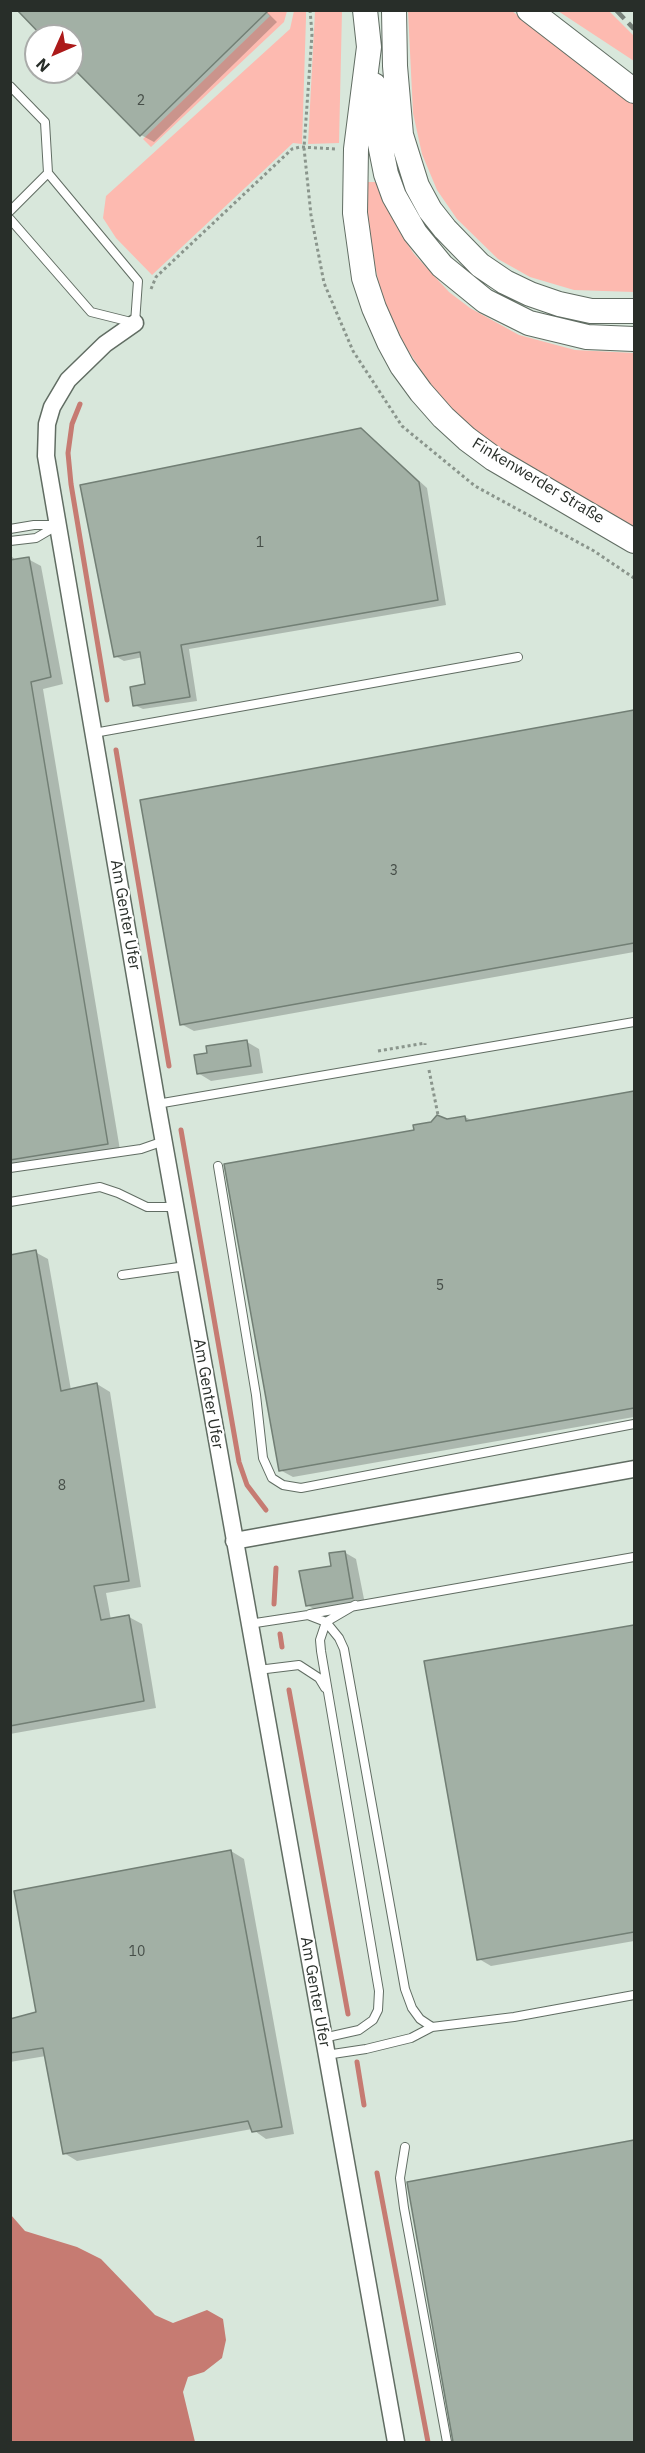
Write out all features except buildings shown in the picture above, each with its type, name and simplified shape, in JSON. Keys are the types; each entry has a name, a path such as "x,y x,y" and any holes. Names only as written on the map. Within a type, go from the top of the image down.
{"main road":[{"name":"Finkenwerder Straße","path":"365,10 369,47 356,149 355,213 364,278 389,342 402,366 421,392 467,439 495,459 634,541"},
{"path":"394,10 395,66 401,135 417,186 430,210 445,229 480,265 523,291 591,311 634,311"},
{"path":"529,10 634,91"},
{"path":"369,47 386,174 403,215 434,257 463,285 485,301 529,323 587,337 634,339"}],"street":[{"name":"Am Genter Ufer","path":"135,324 105,344 68,380 52,407 47,424 46,456 234,1541 396,2442"},
{"path":"234,1541 634,1470"}],"lane":[{"path":"10,86 45,122 48,173 138,281 135,324 91,312 10,219"},
{"path":"10,211 48,173"},
{"path":"10,529 34,525 58,525"},
{"path":"10,542 36,538 58,525"},
{"path":"94,733 518,657"},
{"path":"157,1104 634,1022"},
{"path":"10,1168 141,1149 164,1141"},
{"path":"218,1166 256,1395 263,1458 272,1478 283,1485 301,1488 634,1424"},
{"path":"10,1202 100,1187 147,1207 176,1207"},
{"path":"122,1275 186,1266"},
{"path":"249,1624 634,1557"},
{"path":"323,2038 367,2026 378,2010 380,1991 320,1640 326,1622 355,1605"},
{"path":"308,1615 326,1622 339,1638 344,1649 405,1989 412,2008 420,2019 432,2027"},
{"path":"257,1670 299,1665 319,1678 329,1696"},
{"path":"326,2055 366,2049 411,2038 432,2027 514,2017 634,1995"},
{"path":"405,2147 400,2178 404,2208 447,2442"}],"path":[{"path":"148,295 156,277 292,149 342,149"}],"shaded area":[{"path":"265,11 287,11 284,22 151,147 143,139 270,16"},
{"path":"294,11 306,11 302,144 293,143 152,275 116,238 103,218 106,196 290,29"},
{"path":"315,11 342,11 339,143 308,144"},
{"path":"408,11 512,11 634,104 634,292 574,290 530,277 498,259 457,219 437,190 422,154 413,113"},
{"path":"558,11 609,11 634,36 634,61"},
{"path":"367,182 377,182 384,202 414,254 449,292 470,308 519,335 575,350 634,353 634,527 505,453 464,421 430,384 404,344 381,294 368,233"},
{"path":"11,2215 25,2231 77,2247 101,2259 155,2315 173,2323 207,2310 223,2319 226,2340 222,2358 204,2372 188,2377 183,2392 195,2442 11,2442"}],"waterway":[{"path":"80,404 72,424 68,453 71,484 107,700"},
{"path":"116,750 169,1066"},
{"path":"181,1130 239,1462 247,1485 266,1510"},
{"path":"274,1604 276,1568"},
{"path":"280,1634 282,1647"},
{"path":"289,1690 348,2014"},
{"path":"357,2062 364,2105"},
{"path":"377,2173 428,2442"}],"railway":[{"path":"616,10 634,29"}]}
